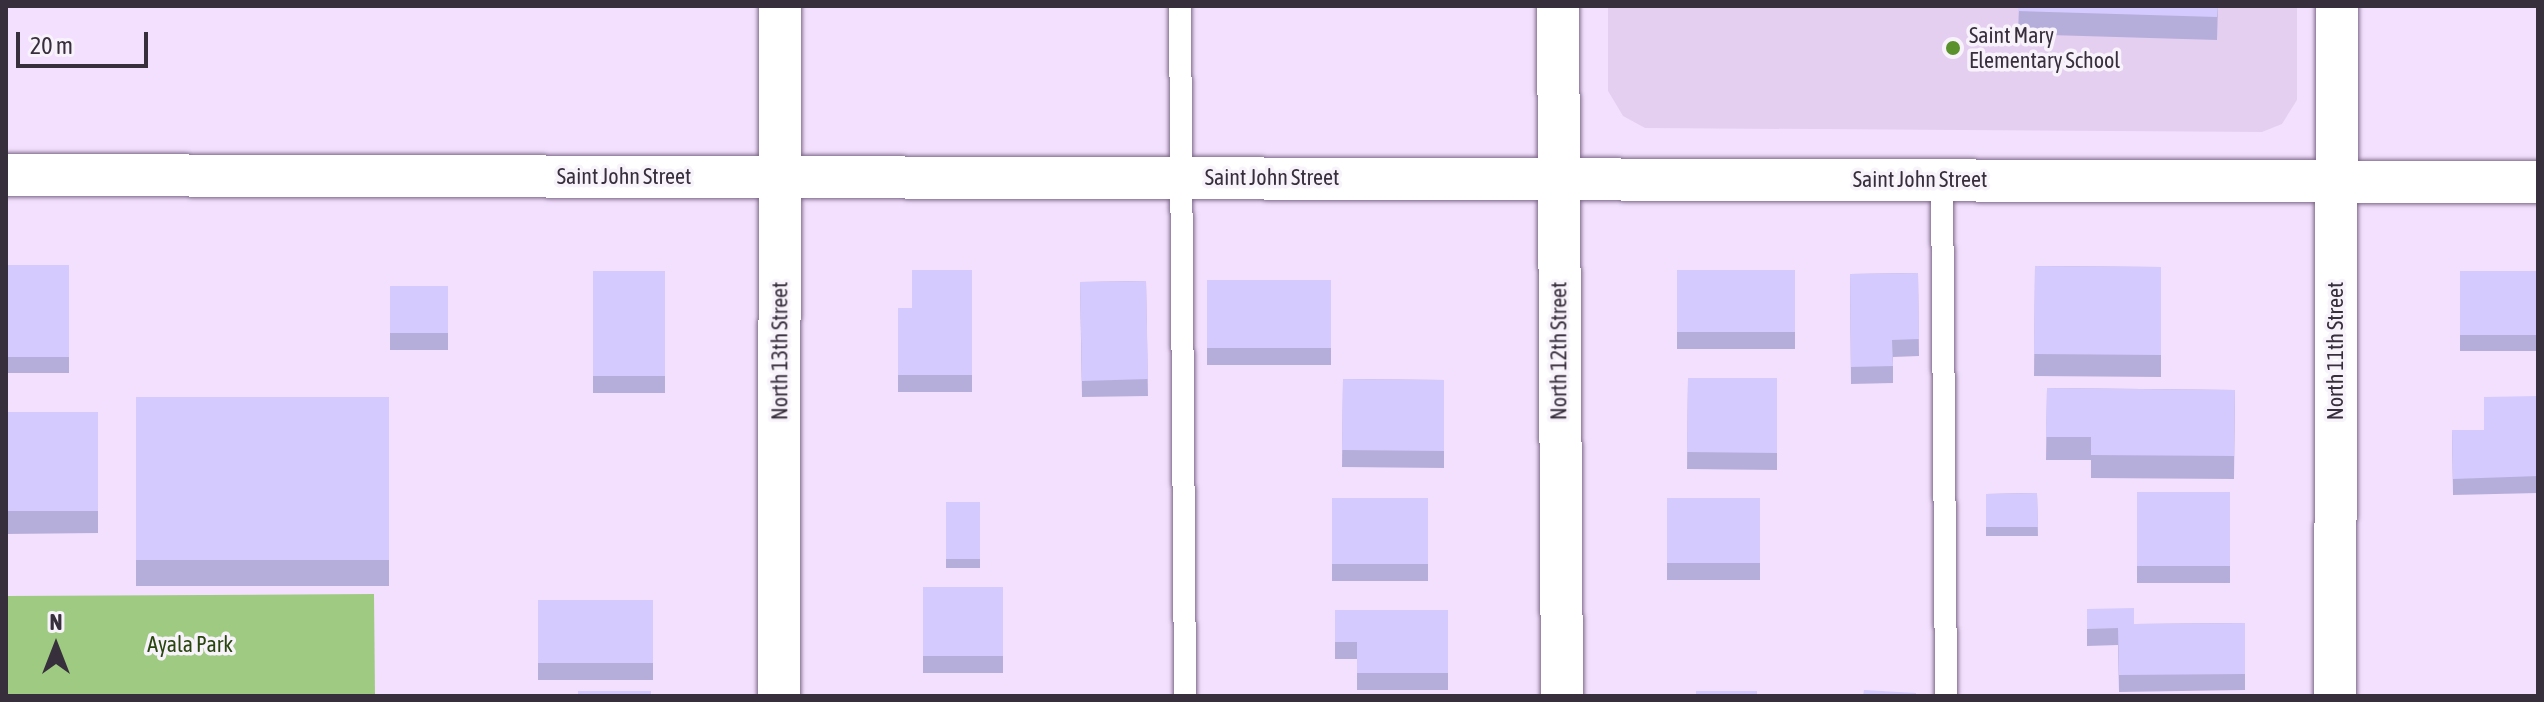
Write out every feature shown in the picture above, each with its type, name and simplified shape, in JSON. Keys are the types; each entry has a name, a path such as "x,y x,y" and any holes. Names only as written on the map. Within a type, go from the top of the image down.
{"street":[{"name":"North 13th Street","path":"779,696 780,6"},
{"name":"North 12th Street","path":"1558,6 1562,696"},
{"name":"North 11th Street","path":"2335,696 2337,6"},
{"name":"Saint John Street","path":"6,175 2538,182"}],"lane":[{"path":"1180,6 1185,696"},
{"path":"1942,181 1946,696"}],"shaded area":[{"name":"Saint Mary Elementary School","path":"1608,6 2297,6 2297,100 2282,124 2262,132 1645,128 1623,116 1608,91"}],"green space":[{"name":"Ayala Park","path":"374,594 375,696 6,696 6,596"}],"building":[{"path":"2019,6 2218,6 2217,17 2018,11"},
{"path":"6,265 69,265 69,357 6,357"},
{"path":"2035,266 2161,267 2161,355 2034,354"},
{"path":"912,270 972,270 972,375 898,375 898,308 912,308"},
{"path":"1677,270 1795,270 1795,332 1677,332"},
{"path":"593,271 665,271 665,376 593,376"},
{"path":"2460,271 2538,271 2538,335 2460,335"},
{"path":"1918,273 1919,339 1892,340 1893,366 1851,367 1850,274"},
{"path":"1207,280 1331,280 1331,348 1207,348"},
{"path":"1146,281 1148,379 1082,381 1080,282"},
{"path":"390,286 448,286 448,333 390,333"},
{"path":"1688,378 1777,378 1777,453 1687,452"},
{"path":"1343,379 1444,380 1444,451 1342,450"},
{"path":"2047,388 2235,390 2234,456 2091,455 2091,437 2046,437"},
{"path":"2538,396 2538,476 2453,479 2452,430 2484,430 2484,397"},
{"path":"136,397 389,397 389,560 136,560"},
{"path":"6,412 98,412 98,511 6,511"},
{"path":"2137,492 2230,492 2230,566 2137,566"},
{"path":"2037,493 2038,527 1986,527 1986,494"},
{"path":"1332,498 1428,498 1428,564 1332,564"},
{"path":"1667,498 1760,498 1760,563 1667,563"},
{"path":"946,502 980,502 980,559 946,559"},
{"path":"923,587 1003,587 1003,656 923,656"},
{"path":"538,600 653,600 653,663 538,663"},
{"path":"2134,608 2134,624 2245,623 2245,674 2119,675 2118,628 2087,629 2087,609"},
{"path":"1335,610 1448,610 1448,673 1357,673 1357,642 1335,642"},
{"path":"1864,690 1916,693 1916,696 1863,696"},
{"path":"578,691 651,691 651,696 578,696"},
{"path":"1696,691 1757,691 1757,696 1696,696"},
{"path":"986,695 986,696 911,696"}],"place":[{"name":"Saint Mary Elementary School","path":"1953,48"}]}
